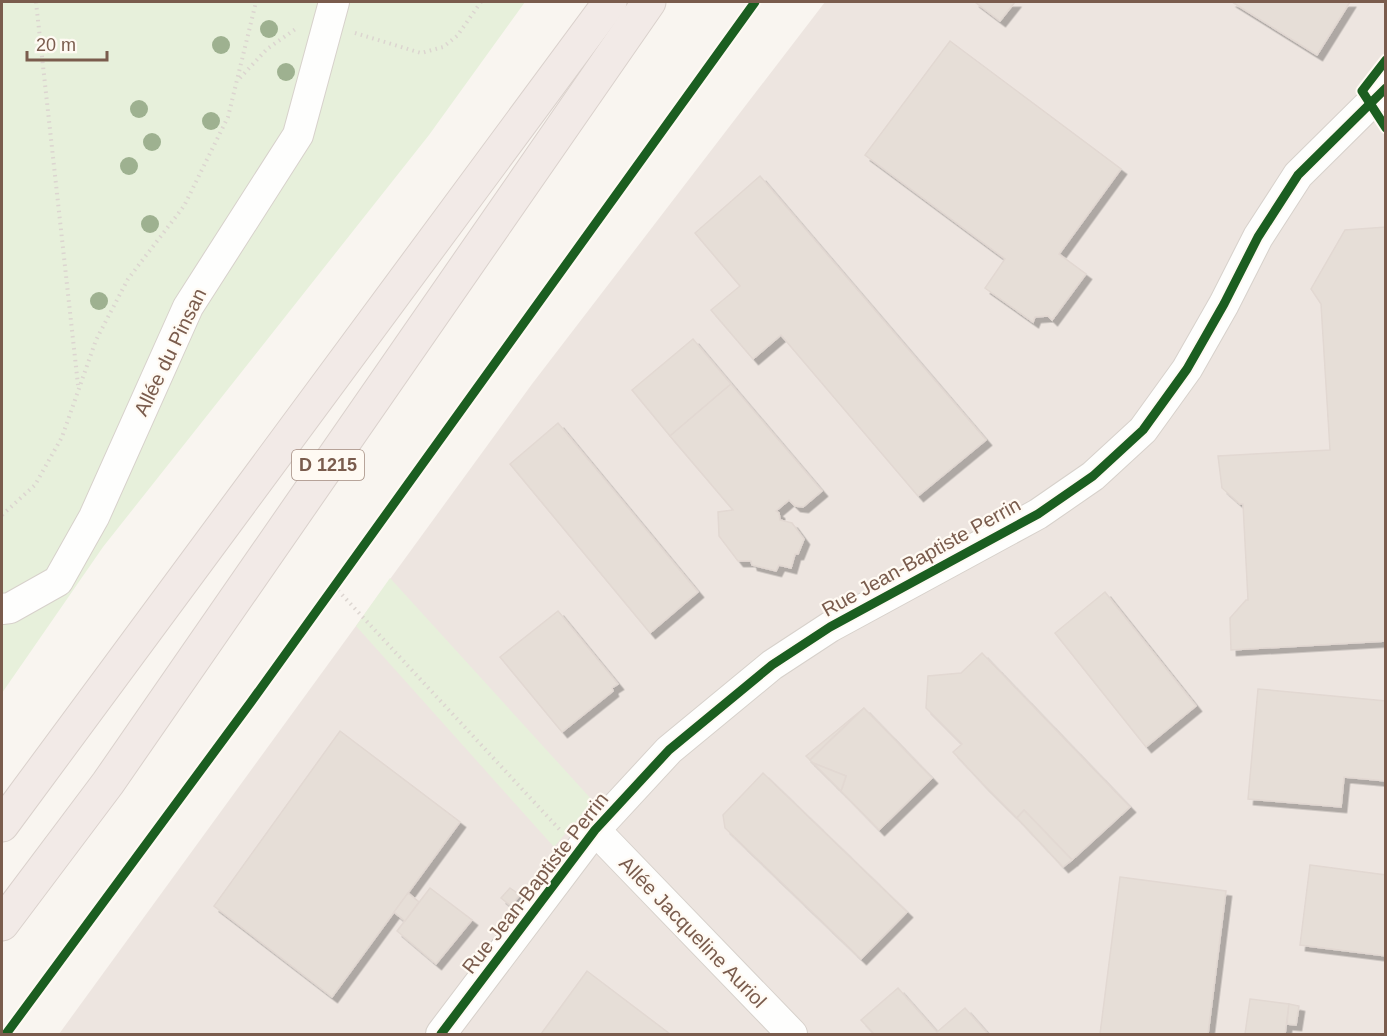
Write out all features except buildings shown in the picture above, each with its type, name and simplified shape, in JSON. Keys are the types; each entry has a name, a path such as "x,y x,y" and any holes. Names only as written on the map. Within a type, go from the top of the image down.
{"highway":[{"name":"D 1215","path":"2,825 610,2"},
{"name":"D 1215","path":"2,924 108,783 649,2"}],"street":[{"name":"Allée du Pinsan","path":"2,609 10,608 58,581 94,517 188,307 298,135 331,13"},
{"name":"Rue Jean-Baptiste Perrin","path":"441,1035 587,840 669,750 772,665 830,627 1038,514 1093,476 1143,430 1187,369 1258,237 1298,175 1386,88"},
{"name":"Rue Jean-Baptiste Perrin","path":"1349,125 1386,113"},
{"name":"Allée Jacqueline Auriol","path":"587,840 792,1035"}],"path":[{"path":"36,2 78,386"},
{"path":"2,514 35,484 62,437 96,340 128,279 184,206 228,117 256,2"},
{"path":"238,80 267,49 294,30 331,13 422,53 443,47 457,36 482,2"},
{"path":"327,596 341,577"},
{"path":"334,586 587,840"}],"shaded area":[{"path":"825,2 1385,2 1385,1034 59,1034 532,384"}],"green space":[{"path":"2,2 525,2 429,135 103,547 2,693"},
{"path":"390,578 593,801 554,847 356,626"}],"cycle path":[{"path":"6,1034 251,702 755,2"},
{"path":"1386,60 1362,91 1386,128"},
{"path":"441,1034 595,830 669,750 772,665 830,627 1038,514 1093,476 1143,430 1187,369 1258,237 1298,175 1386,88"}]}
